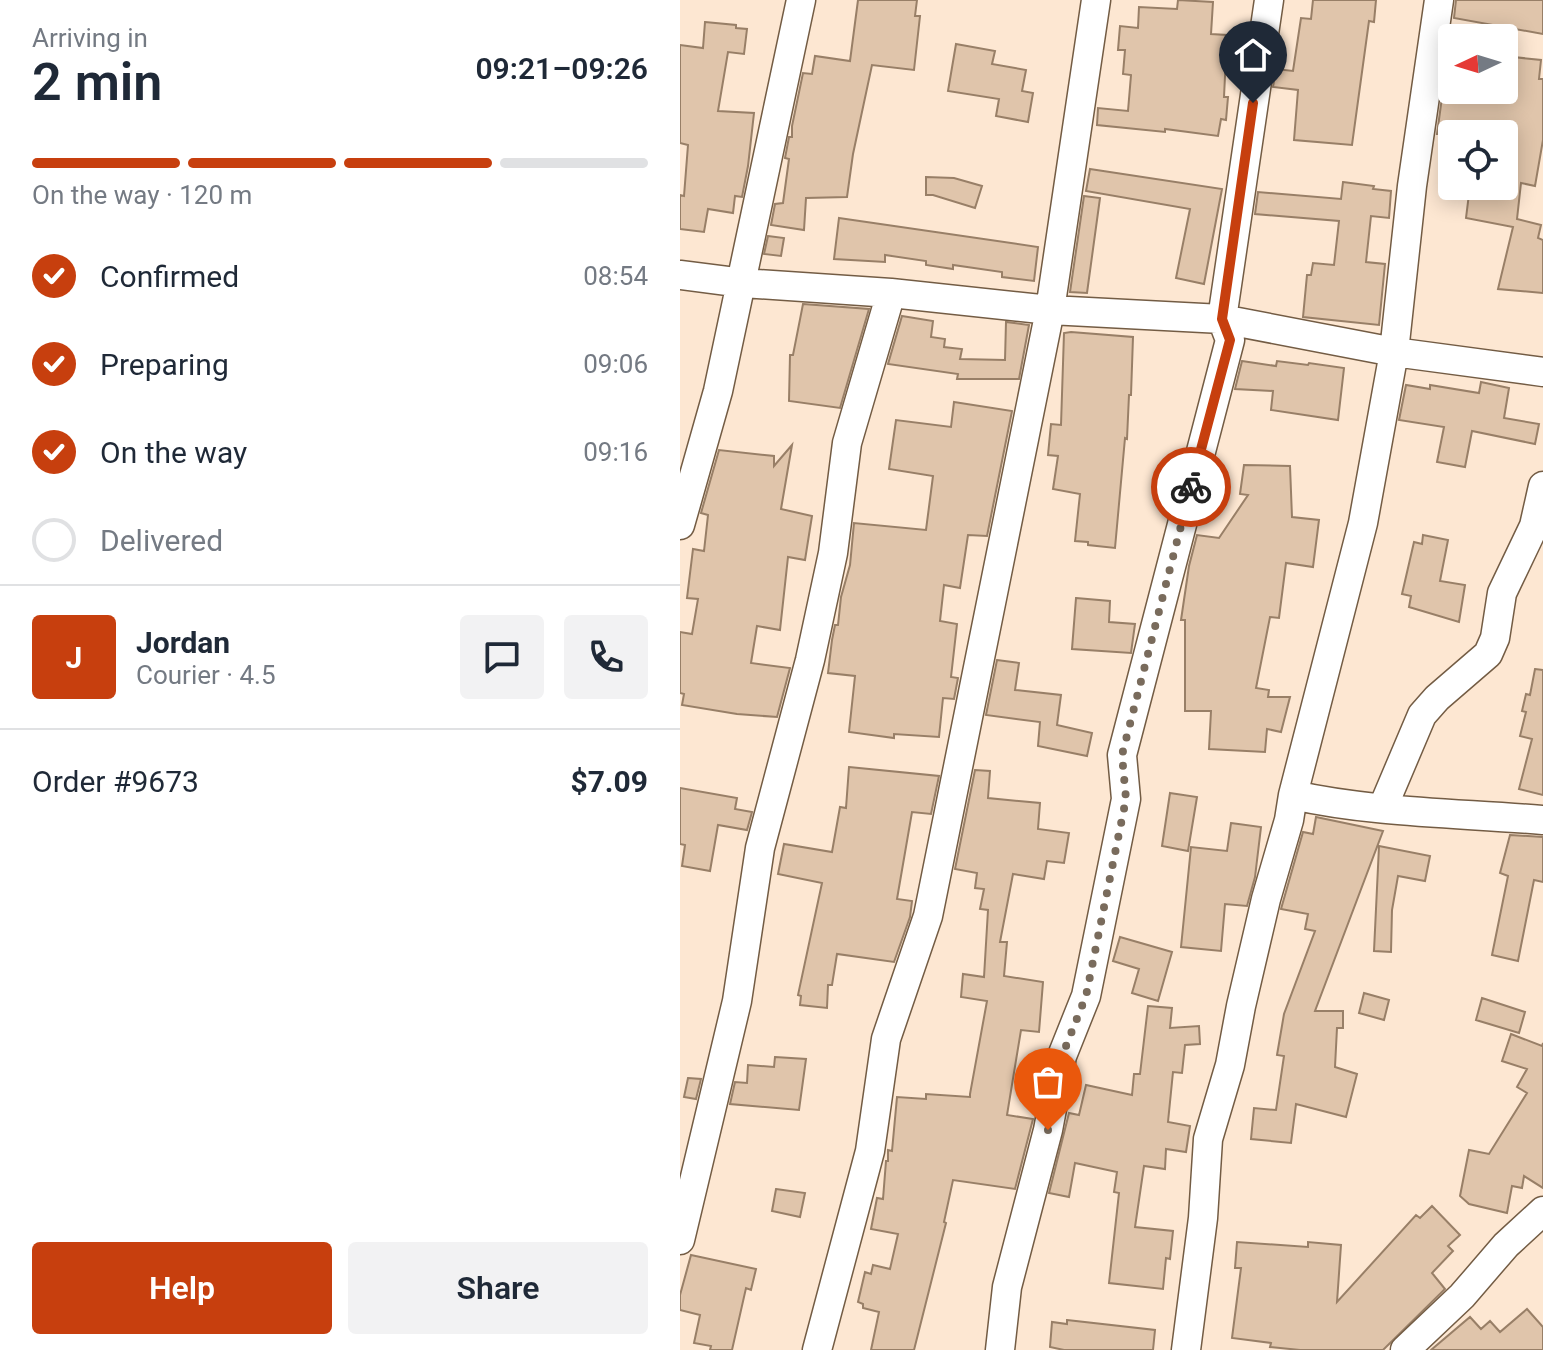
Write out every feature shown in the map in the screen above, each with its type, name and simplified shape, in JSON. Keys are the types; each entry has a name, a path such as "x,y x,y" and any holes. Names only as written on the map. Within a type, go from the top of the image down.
{"street":[{"path":"680,525 718,391 743,283 801,0"},
{"path":"817,1350 870,1151 886,1039 928,916 1050,310 1096,0"},
{"path":"1000,1350 1007,1287 1048,1130 1062,1056 1086,996 1126,799 1122,755 1230,340 1222,319 1269,0"},
{"path":"1186,1350 1203,1218 1208,1139 1230,1065 1266,899 1289,820 1363,523 1394,352 1412,186 1439,0"},
{"path":"680,275 1050,310 1222,319 1394,352 1543,372"},
{"path":"680,1240 737,1001 760,848 810,660 830,568 847,443 891,293"},
{"path":"1383,807 1422,715 1488,654 1495,638 1502,593 1534,526 1543,486"},
{"path":"1293,795 1383,807 1543,820"},
{"path":"1405,1350 1462,1296 1506,1245 1543,1211"}],"building":[{"path":"858,0 917,0 915,16 920,16 914,70 872,65 847,197 806,198 804,230 771,225 775,204 783,203 789,159 785,158 789,137 792,137 803,73 812,74 815,56 850,61"},
{"path":"1178,0 1213,2 1211,34 1227,35 1226,120 1221,119 1218,136 1097,125 1098,108 1128,111 1131,75 1123,74 1125,50 1118,50 1120,26 1138,28 1139,7 1177,9"},
{"path":"1313,0 1376,0 1374,22 1369,21 1352,145 1294,140 1298,90 1273,87 1276,69 1293,71 1301,18 1311,19"},
{"path":"1456,0 1543,0 1543,34 1518,30 1518,24 1487,24 1454,18"},
{"path":"705,22 747,29 744,54 728,52 718,111 754,113 742,197 735,196 733,213 708,209 704,232 680,229 680,195 684,196 688,145 680,143 680,45 703,48"},
{"path":"956,44 995,51 992,64 1026,70 1022,91 1033,93 1028,122 996,116 999,99 948,91"},
{"path":"1518,58 1541,60 1539,79 1543,79 1543,140 1535,186 1521,183 1517,219 1541,225 1538,238 1543,240 1543,293 1498,289 1513,227 1466,218 1468,200 1518,200 1518,120 1439,120 1441,104 1518,104"},
{"path":"1090,169 1222,189 1204,284 1176,278 1190,209 1086,191"},
{"path":"926,177 954,178 982,186 975,208 926,195"},
{"path":"1343,182 1391,191 1389,218 1371,216 1366,262 1385,264 1379,325 1303,317 1307,275 1311,275 1313,263 1334,265 1339,221 1255,214 1258,192 1341,199"},
{"path":"1084,196 1100,198 1087,293 1070,292"},
{"path":"839,218 1038,247 1034,281 1002,277 1002,272 953,265 953,269 885,255 885,262 834,259"},
{"path":"768,236 784,238 781,256 764,254"},
{"path":"803,304 869,309 840,408 789,401 790,355 793,355"},
{"path":"902,316 933,321 931,337 945,339 944,347 962,349 960,359 1005,360 1006,322 1029,325 1019,379 957,379 958,374 888,364"},
{"path":"1064,333 1133,337 1131,395 1115,548 1075,541 1080,494 1053,489 1058,456 1048,455 1051,424 1061,425"},
{"path":"1242,361 1276,366 1277,361 1344,368 1338,420 1271,410 1273,391 1235,389"},
{"path":"1481,382 1509,388 1504,418 1539,424 1535,444 1472,431 1465,467 1437,462 1444,427 1399,420 1406,385 1430,389 1430,385 1479,393"},
{"path":"954,402 1012,411 987,536 968,535 960,588 944,585 940,621 957,624 951,677 958,678 954,699 943,698 939,737 894,734 894,738 849,732 855,676 828,673 835,625 838,625 841,597 850,565 854,523 926,530 933,476 889,469 896,420 951,427"},
{"path":"792,445 781,509 812,516 805,560 788,557 780,630 757,626 751,663 790,668 777,717 682,705 680,632 692,634 698,599 687,598 693,549 704,551 708,515 701,513 719,450 774,456 774,466"},
{"path":"1244,465 1290,466 1292,517 1319,520 1313,567 1286,563 1279,618 1270,617 1256,688 1269,690 1268,697 1290,697 1281,732 1267,729 1265,752 1209,749 1211,711 1185,711 1185,620 1181,620 1189,566 1197,535 1219,538 1248,495 1240,494"},
{"path":"1423,535 1448,540 1440,581 1465,585 1459,622 1409,607 1411,596 1402,594 1414,542 1422,544"},
{"path":"1076,598 1110,601 1109,622 1135,624 1131,653 1072,649"},
{"path":"997,660 1019,663 1015,690 1061,695 1057,725 1092,733 1087,756 1038,746 1040,722 986,715"},
{"path":"1535,669 1543,670 1543,795 1519,789 1532,739 1520,736 1526,712 1522,711 1526,694 1530,695"},
{"path":"849,767 939,776 931,814 912,812 897,899 912,901 910,917 894,962 837,954 832,985 828,985 827,1008 800,1005 801,996 798,995 822,883 778,874 784,844 832,852 840,807 846,808"},
{"path":"975,770 990,771 988,798 1040,803 1038,829 1069,833 1064,863 1047,861 1044,879 1013,874 1000,942 1007,942 1004,976 1043,982 1039,1032 1021,1030 1007,1115 1033,1119 1015,1189 953,1180 946,1223 914,1350 871,1350 879,1312 863,1308 863,1304 858,1302 865,1272 871,1274 873,1265 890,1269 898,1234 871,1229 877,1198 883,1199 897,1097 926,1099 926,1094 970,1097 987,1001 961,997 963,974 984,977 988,910 980,909 984,889 975,888 977,873 955,869"},
{"path":"680,788 737,798 735,809 752,812 747,830 718,825 710,871 682,866 685,845 680,844"},
{"path":"1170,793 1197,797 1188,851 1162,846"},
{"path":"1316,817 1383,831 1315,1011 1343,1011 1343,1028 1337,1028 1335,1067 1357,1074 1346,1117 1296,1104 1291,1143 1251,1139 1254,1108 1276,1110 1284,1056 1277,1055 1284,1014 1315,931 1305,929 1308,914 1281,909 1303,832 1313,834"},
{"path":"1231,823 1261,827 1255,877 1247,906 1225,904 1221,951 1181,947 1191,847 1227,851"},
{"path":"1510,835 1543,837 1543,882 1534,880 1518,961 1492,955 1508,876 1500,873"},
{"path":"1379,846 1430,856 1425,881 1398,876 1392,910 1391,952 1374,951"},
{"path":"1120,937 1172,952 1158,1001 1132,993 1139,969 1113,961"},
{"path":"1364,993 1389,1000 1384,1020 1359,1013"},
{"path":"1482,998 1525,1012 1519,1033 1476,1020"},
{"path":"1148,1006 1172,1008 1170,1028 1199,1026 1200,1044 1185,1045 1182,1073 1173,1072 1168,1122 1190,1126 1186,1152 1166,1149 1165,1169 1144,1166 1135,1227 1173,1231 1163,1289 1109,1283 1119,1193 1114,1192 1117,1172 1075,1163 1069,1197 1049,1193 1069,1113 1079,1115 1086,1085 1132,1095 1134,1074 1140,1074"},
{"path":"1511,1034 1542,1046 1543,1043 1543,1188 1524,1176 1522,1188 1512,1186 1507,1213 1469,1204 1460,1196 1469,1150 1489,1154 1527,1093 1517,1087 1527,1069 1502,1061"},
{"path":"775,1057 806,1059 799,1110 730,1104 735,1082 747,1083 748,1065 774,1067"},
{"path":"688,1078 701,1079 696,1099 684,1097"},
{"path":"776,1189 805,1193 800,1217 772,1211"},
{"path":"1432,1206 1460,1235 1448,1246 1453,1251 1432,1273 1445,1289 1383,1350 1300,1350 1232,1338 1241,1268 1235,1268 1237,1242 1308,1247 1308,1242 1341,1245 1337,1302 1416,1215 1420,1218"},
{"path":"691,1255 756,1269 751,1290 746,1288 732,1350 710,1350 711,1346 694,1343 700,1315 680,1310 680,1295"},
{"path":"1527,1309 1543,1327 1543,1350 1431,1350 1470,1317 1481,1329 1490,1321 1500,1332"},
{"path":"1067,1320 1155,1330 1153,1350 1064,1350 1050,1347 1052,1322 1067,1324"}],"way so far":[{"path":"1048,1130 1062,1056 1086,996 1126,799 1122,755 1191,487"}],"route":[{"path":"1191,487 1230,340 1222,319 1253,103"}]}
